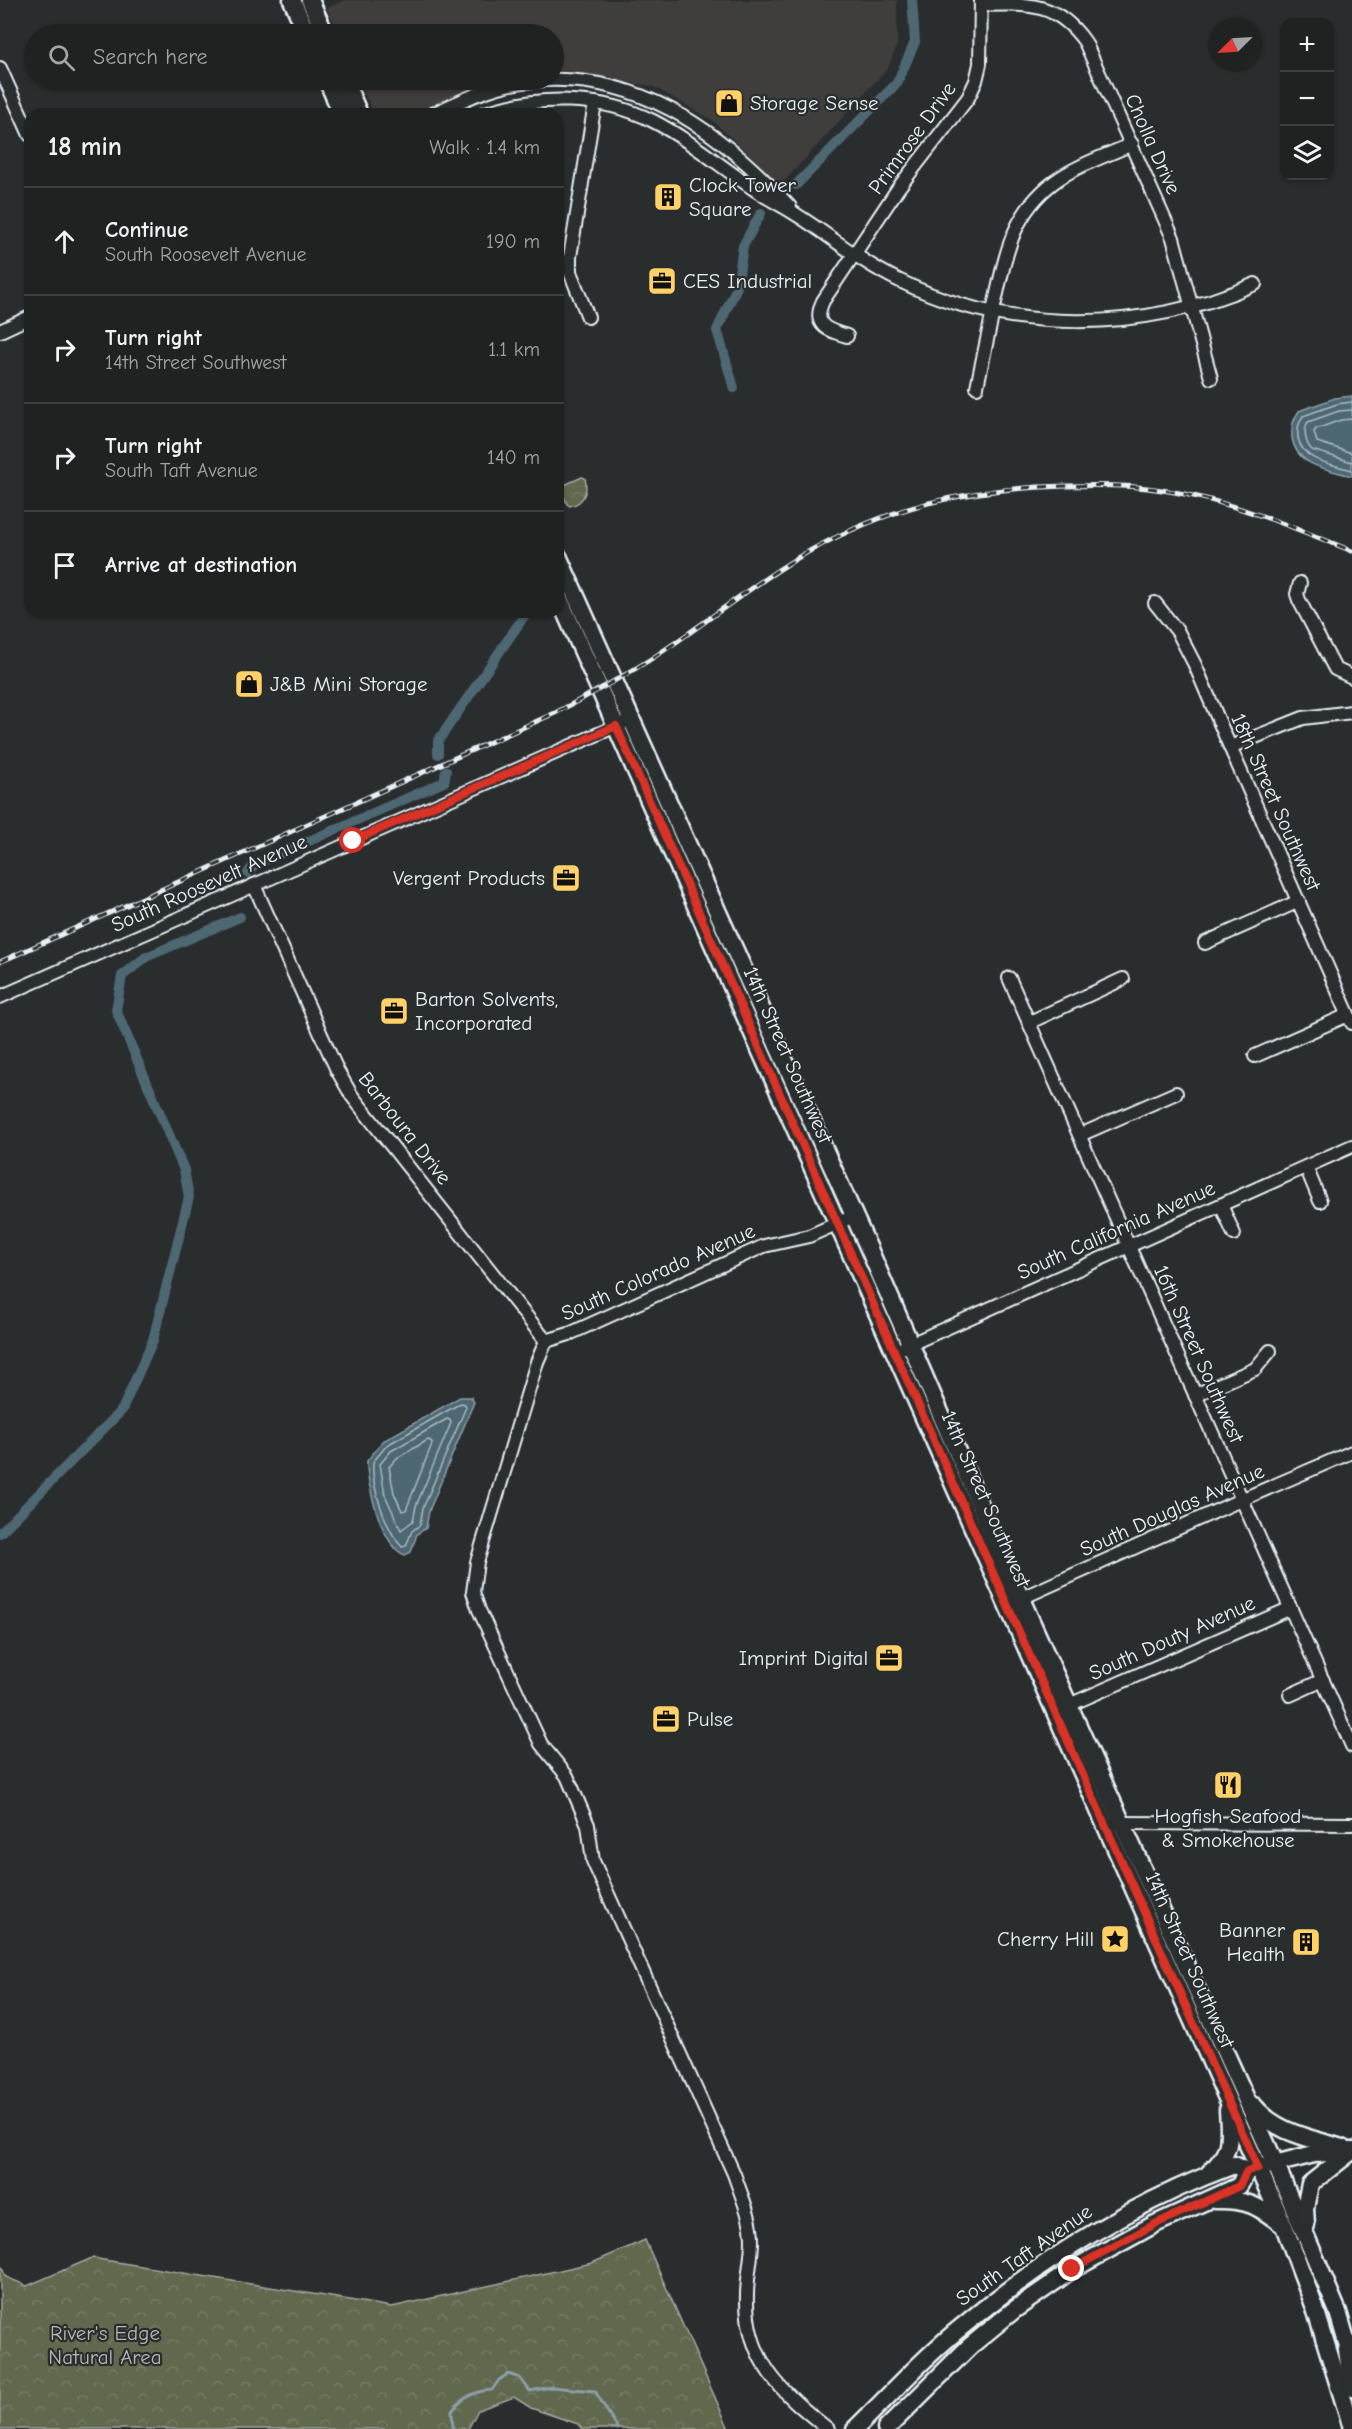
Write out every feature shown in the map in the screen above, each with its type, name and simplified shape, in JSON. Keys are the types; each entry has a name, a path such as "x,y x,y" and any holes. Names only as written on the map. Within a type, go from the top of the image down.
{"main road":[{"path":"292,0 303,24"},
{"path":"310,0 321,24"},
{"path":"331,90 339,108"},
{"path":"348,90 356,108"},
{"name":"14th Street Southwest","path":"564,569 632,719 846,1220"},
{"name":"14th Street Southwest","path":"564,609 846,1220 1113,1823 1228,2100 1252,2170 1284,2226 1314,2305 1352,2428"},
{"name":"14th Street Southwest","path":"1014,1601 1069,1705 1113,1823 1246,2097 1338,2312 1352,2360"},
{"path":"1246,2097 1265,2120 1287,2131 1352,2151"},
{"path":"1207,2175 1222,2161 1230,2140 1228,2100"},
{"path":"1306,2234 1305,2208 1310,2184 1352,2151"},
{"name":"South Taft Avenue","path":"855,2429 963,2326 1057,2253 1161,2194 1234,2165 1252,2170 1314,2154 1352,2151"},
{"name":"South Taft Avenue","path":"886,2429 978,2340 1014,2310 1072,2269 1204,2200 1239,2186 1252,2170"},
{"path":"1204,2200 1232,2199 1257,2205 1284,2226"},
{"path":"1346,2339 1352,2387"},
{"path":"874,2429 901,2400 918,2397"}],"street":[{"name":"Cholla Drive","path":"981,2 1036,6 1054,12 1070,23 1085,42 1173,238 1211,378"},
{"name":"Primrose Drive","path":"847,336 828,330 818,318 823,301 905,179 968,98 976,81 980,64 981,2"},
{"path":"0,68 24,122"},
{"path":"564,82 592,82 636,93 686,116 723,143 773,188 796,215"},
{"path":"446,108 493,90"},
{"path":"504,108 522,103 595,103 651,120 683,139 766,198 796,215 853,255 907,285 952,302 993,312 1050,321 1103,321 1154,315 1192,306 1255,284"},
{"path":"588,317 570,272 570,257 595,103"},
{"path":"977,387 1005,254 1013,233 1029,208 1062,176 1132,144"},
{"path":"0,331 24,320"},
{"path":"1300,583 1299,600 1331,663 1339,673 1352,677"},
{"name":"18th Street Southwest","path":"1155,603 1178,632 1195,665 1350,1019"},
{"path":"1230,747 1303,718 1352,712"},
{"name":"South Roosevelt Avenue","path":"0,997 632,719"},
{"name":"Barboura Drive","path":"254,885 337,1070 352,1096 546,1341"},
{"path":"1205,943 1299,901"},
{"name":"16th Street Southwest","path":"1009,978 1352,1746"},
{"path":"1030,1022 1123,979"},
{"path":"1255,1056 1350,1019"},
{"path":"1080,1135 1176,1093"},
{"name":"South California Avenue","path":"903,1347 1352,1146"},
{"path":"1306,1167 1320,1201"},
{"path":"1221,1205 1234,1234"},
{"name":"South Colorado Avenue","path":"546,1341 569,1334 764,1246 809,1236 846,1220"},
{"path":"546,1341 537,1362 477,1562 473,1592 541,1744 567,1776 588,1825 593,1861 734,2174 746,2209 751,2233 747,2316 756,2352 780,2388 828,2429"},
{"path":"1195,1395 1254,1369 1270,1351"},
{"name":"South Douglas Avenue","path":"1014,1601 1352,1452"},
{"name":"South Douty Avenue","path":"1069,1705 1291,1608"},
{"path":"1290,1695 1323,1680"},
{"path":"1113,1823 1352,1824"}],"shaded area":[{"path":"345,0 897,0 897,45 888,68 779,187 756,161 712,120 654,87 564,71 564,24 334,24 327,8"},
{"path":"363,90 470,90 430,108 371,108"}],"green space":[{"path":"582,477 585,478 584,496 579,502 570,506 564,497 564,485"},
{"name":"River's Edge Natural Area","path":"645,2240 729,2429 583,2429 578,2424 531,2408 514,2397 478,2410 468,2429 0,2429 0,2264 6,2277 27,2286 92,2258 392,2307 592,2263"}],"water":[{"path":"1352,396 1352,476 1323,469 1307,461 1295,448 1292,427 1299,411 1335,398"},
{"path":"460,1397 471,1397 474,1402 429,1511 426,1528 417,1534 411,1552 405,1555 397,1550 383,1528 369,1484 367,1461 383,1441"}],"waterway":[{"path":"796,185 897,83 915,42 912,0"},
{"path":"734,388 717,330 737,287 743,246 761,213"},
{"path":"438,754 438,741 523,618"},
{"path":"248,873 254,865 444,782 446,771"},
{"path":"0,1533 122,1410 153,1340 189,1197 184,1170 116,1010 122,976 146,957 240,917"},
{"path":"453,2429 452,2411 456,2406 465,2398 492,2390 499,2380 508,2374 520,2378 530,2391 551,2387 595,2391 618,2429"}],"railway":[{"path":"0,962 555,713 645,663 799,557 864,525 928,503 961,496 1030,488 1139,487 1187,494 1235,507 1352,551"}],"place":[{"name":"Storage Sense","path":"729,103"},
{"name":"Clock Tower Square","path":"668,197"},
{"name":"CES Industrial","path":"662,281"},
{"name":"J&B Mini Storage","path":"249,684"},
{"name":"Vergent Products","path":"566,878"},
{"name":"Barton Solvents, Incorporated","path":"394,1011"},
{"name":"Imprint Digital","path":"889,1658"},
{"name":"Pulse","path":"666,1719"},
{"name":"Hogfish Seafood & Smokehouse","path":"1228,1785"},
{"name":"Cherry Hill","path":"1115,1939"},
{"name":"Banner Health","path":"1306,1942"}],"route":[{"path":"353,841 616,726 1258,2168 1247,2171 1239,2186 1155,2224 1072,2269"}]}
